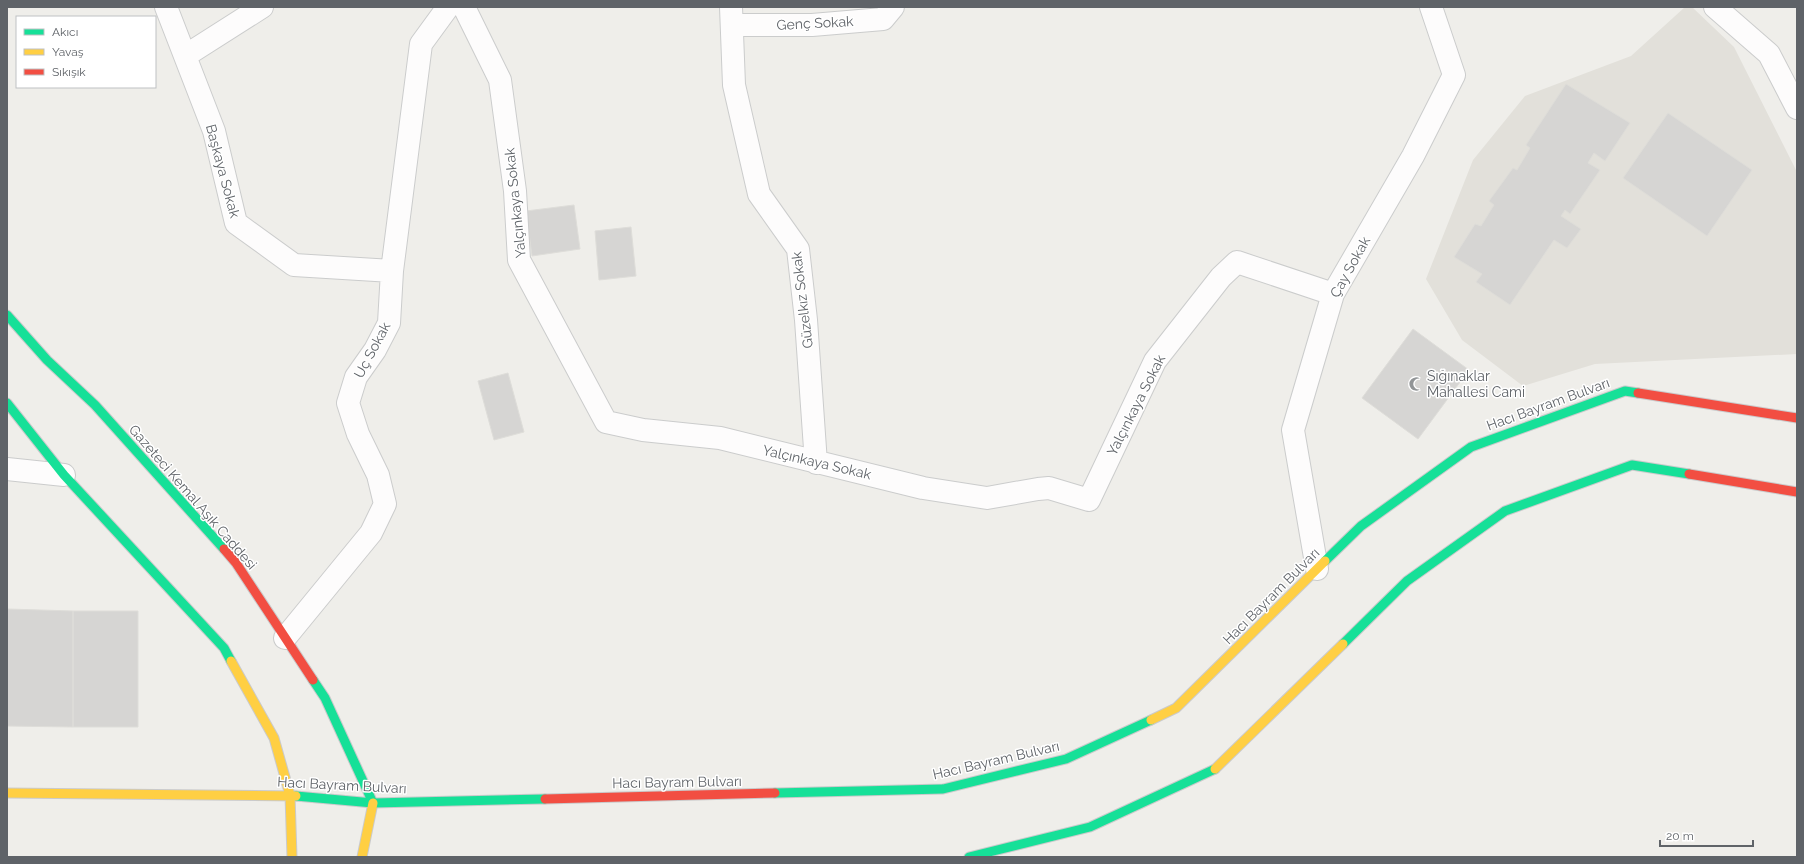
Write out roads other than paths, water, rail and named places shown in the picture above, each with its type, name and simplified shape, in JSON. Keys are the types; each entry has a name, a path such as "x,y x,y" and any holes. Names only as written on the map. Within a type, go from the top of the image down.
{"main road":[{"name":"Gazeteci Kemal Aşık Caddesi","path":"7,315 47,360 95,405 236,563 325,698 373,803"},
{"name":"Hacı Bayram Bulvarı","path":"7,794 290,795 373,803 943,789 1066,759 1176,708 1361,526 1472,447 1625,391 1797,418"},
{"path":"7,403 64,475 224,648 274,738 290,795 292,857"},
{"path":"969,857 1090,827 1218,768 1407,582 1505,511 1632,465 1797,492"},
{"path":"362,857 373,803"}],"street":[{"name":"Başkaya Sokak","path":"166,7 214,131 236,223 294,265 392,271"},
{"path":"184,56 262,7"},
{"name":"Uç Sokak","path":"286,638 371,533 385,504 378,475 358,434 348,403 356,377 375,350 389,322 392,271 421,44 448,7"},
{"name":"Yalçınkaya Sokak","path":"464,7 500,80 515,191 519,260 606,422 643,430 720,438 923,488 987,498 1049,488 1089,500 1156,361 1221,277 1237,262 1333,294"},
{"name":"Genç Sokak","path":"732,16 812,25 883,19 893,7"},
{"name":"Çay Sokak","path":"1317,569 1293,430 1333,294 1413,156 1454,76 1431,7"},
{"path":"1715,7 1769,54 1797,108"},
{"name":"Güzelkız Sokak","path":"732,16 734,85 759,194 798,249 806,320 816,462"},
{"path":"7,469 64,475"}],"place":[{"name":"Sığınaklar Mahallesi Cami","path":"1416,384"}]}
